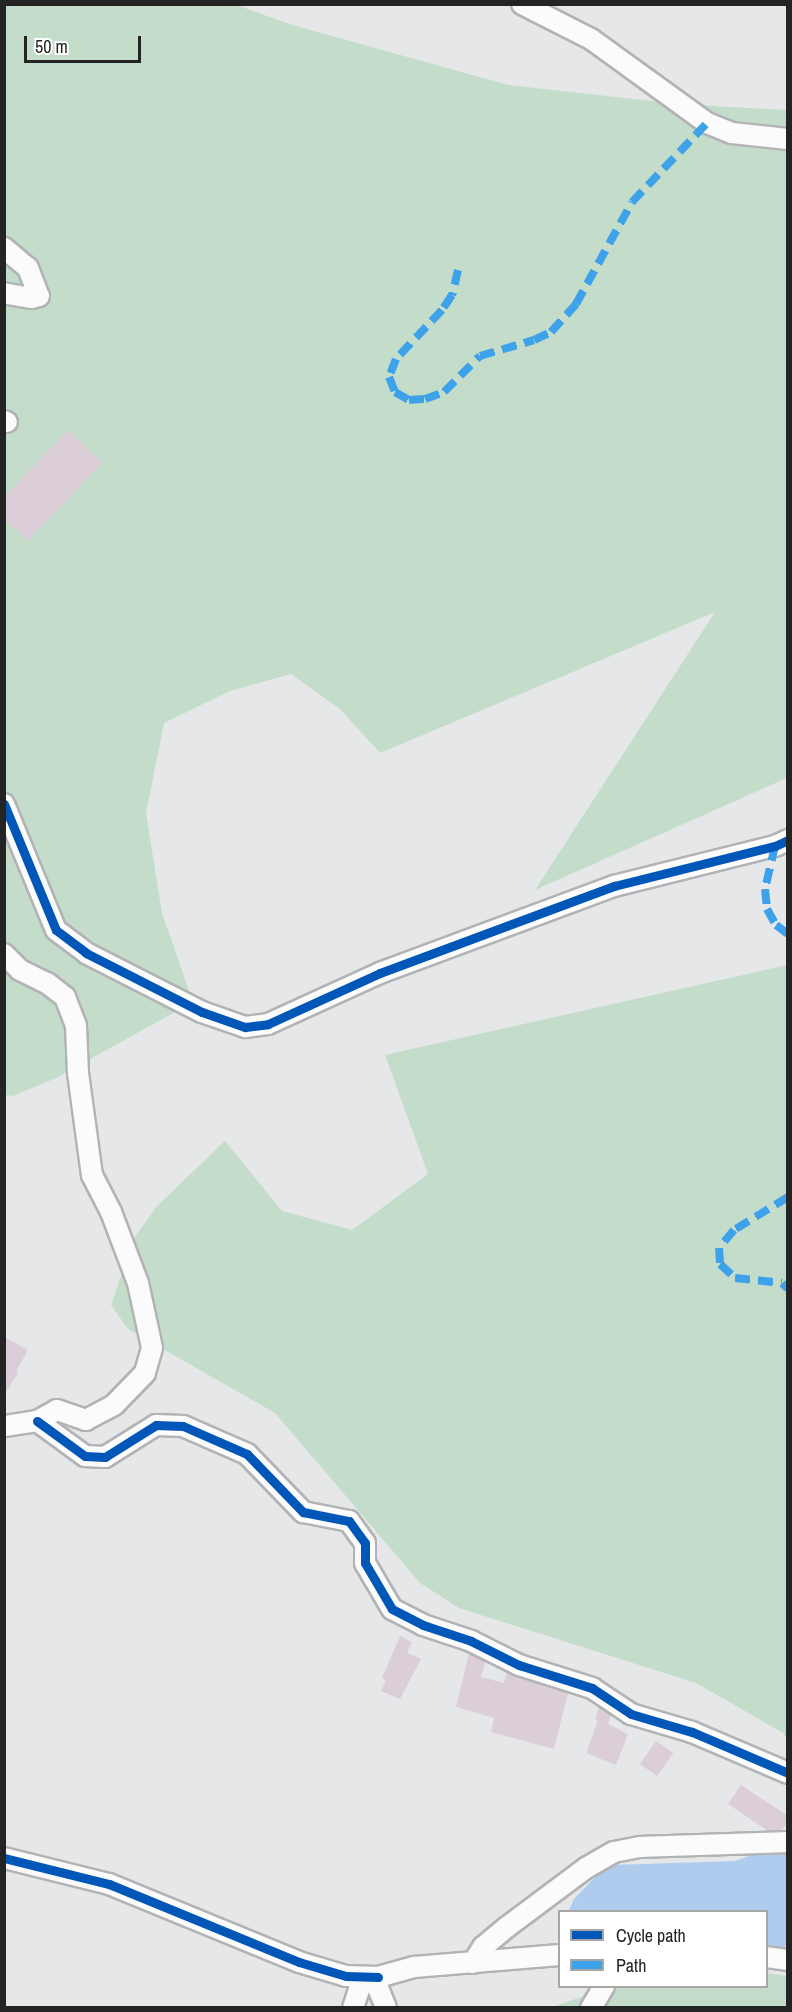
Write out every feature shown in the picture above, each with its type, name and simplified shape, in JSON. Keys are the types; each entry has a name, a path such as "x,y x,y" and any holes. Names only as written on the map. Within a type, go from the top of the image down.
{"street":[{"path":"522,4 591,39 694,114 732,133 788,139"},
{"path":"4,248 28,268 39,296 31,298 4,293"},
{"path":"4,804 56,930 86,953 202,1012 245,1027 268,1024 380,973 614,886 788,840"},
{"path":"4,954 20,970 47,983 65,998 76,1026 78,1072 92,1175 111,1212 138,1283 152,1348 145,1373 114,1405 86,1420 57,1410 37,1421 4,1426"},
{"path":"37,1421 85,1456 105,1457 156,1425 183,1426 247,1454 303,1512 349,1521 365,1543 365,1563 392,1609 423,1625 471,1641 519,1665 592,1688 632,1714 692,1732 788,1773"},
{"path":"473,1963 483,1947 507,1927 586,1868 614,1852 640,1847 788,1842"},
{"path":"4,1858 109,1884 299,1962 346,1976 376,1977 414,1967 558,1955"},
{"path":"768,1957 788,1960"},
{"path":"353,2007 360,1987 376,1977"},
{"path":"376,1977 386,2007"},
{"path":"591,2007 603,1988"}],"green space":[{"path":"4,5 237,5 289,24 508,85 679,104 787,110 787,778 535,890 715,612 380,753 340,709 291,674 230,691 164,723 146,813 162,913 193,1002 56,1078 13,1096 5,1095"},
{"path":"787,965 787,1738 783,1733 696,1683 459,1608 420,1583 275,1413 128,1329 111,1305 134,1238 157,1206 225,1141 282,1211 352,1230 428,1174 385,1055"},
{"path":"768,1973 787,1976 787,2007 549,2008 608,1988 768,1988"}],"water":[{"path":"787,1846 788,1945 783,1947 768,1945 768,1910 569,1910 574,1899 601,1871 611,1865 735,1861 769,1849"}],"building":[{"path":"68,430 102,463 28,541 4,519 4,497"},
{"path":"4,1337 28,1350 17,1370 18,1373 4,1395"},
{"path":"400,1636 412,1642 407,1653 421,1659 400,1699 381,1691 386,1680 382,1678"},
{"path":"469,1653 485,1662 481,1677 504,1683 507,1672 568,1693 554,1749 491,1732 494,1718 456,1707"},
{"path":"599,1707 611,1715 608,1724 628,1734 616,1765 586,1753 598,1721 595,1720"},
{"path":"656,1741 673,1753 657,1776 640,1764"},
{"path":"741,1785 788,1816 788,1822 782,1830 768,1831 728,1804"}],"marked path":[{"path":"458,270 452,295 442,310 396,359 389,377 395,392 409,400 425,399 444,392 480,356 534,340 551,332 576,304 632,202 707,123"},
{"path":"775,846 765,889 767,909 776,925 788,934"},
{"path":"788,1197 734,1230 719,1248 720,1264 735,1278 782,1283 788,1289"}],"cycle path":[{"path":"4,804 56,930 86,953 202,1012 245,1027 268,1024 380,973 614,886 775,846 788,840"},
{"path":"37,1421 85,1456 105,1457 156,1425 183,1426 247,1454 303,1512 349,1521 365,1543 365,1563 392,1609 423,1625 471,1641 519,1665 592,1688 631,1714 692,1732 788,1773"},
{"path":"4,1858 109,1884 299,1962 346,1976 378,1977"}]}
